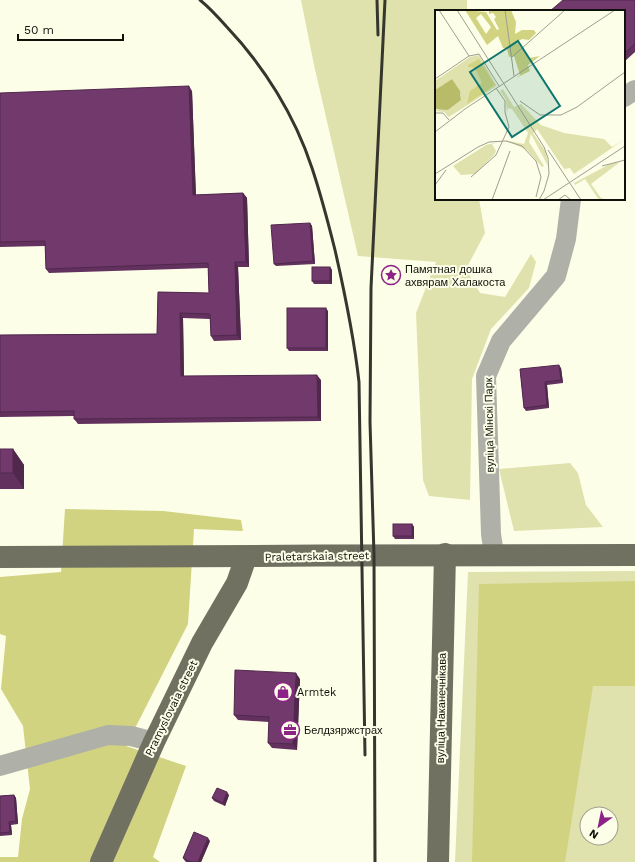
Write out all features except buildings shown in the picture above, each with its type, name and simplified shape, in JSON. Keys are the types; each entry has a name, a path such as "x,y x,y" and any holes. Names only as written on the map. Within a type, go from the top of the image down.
{"main road":[{"name":"Praletarskaia street","path":"0,557 246,557 444,554 635,555"},
{"name":"вуліца Наканечнікава","path":"438,862 444,554"},
{"name":"Pramyslovaia street","path":"101,862 154,742 202,643 237,583 246,557"}],"street":[{"path":"625,96 635,90"},
{"name":"вуліца Мінскі Парк","path":"494,554 491,534 486,376 501,341 556,276 566,239 571,200"},
{"path":"0,766 108,736 132,736 154,742"}],"green space":[{"path":"301,0 467,0 467,10 435,10 435,200 479,200 485,233 466,269 480,293 505,297 531,254 536,262 529,288 491,329 472,379 470,500 429,496 423,480 416,313 436,262 358,256 314,65"},
{"path":"570,463 578,473 586,505 603,527 514,531 499,469"},
{"path":"65,509 163,511 241,520 243,531 194,529 188,624 126,746 186,766 153,857 160,862 0,862 0,857 18,857 22,819 30,789 23,726 1,689 6,636 0,634 0,577 61,572"},
{"path":"635,571 635,862 455,862 468,572"},
{"path":"635,581 635,686 593,686 565,862 472,862 479,584"}],"railway":[{"path":"200,0 211,9 253,58 277,92 297,130 312,168 339,266 352,332 359,382 365,755"},
{"path":"377,0 378,35"},
{"path":"375,862 374,555 370,422 371,288 385,0"}],"place":[{"name":"Памятная дошка ахвярам Халакоста","path":"391,275"},
{"name":"Armtek","path":"283,692"},
{"name":"Белдзяржстрах","path":"290,730"}]}
